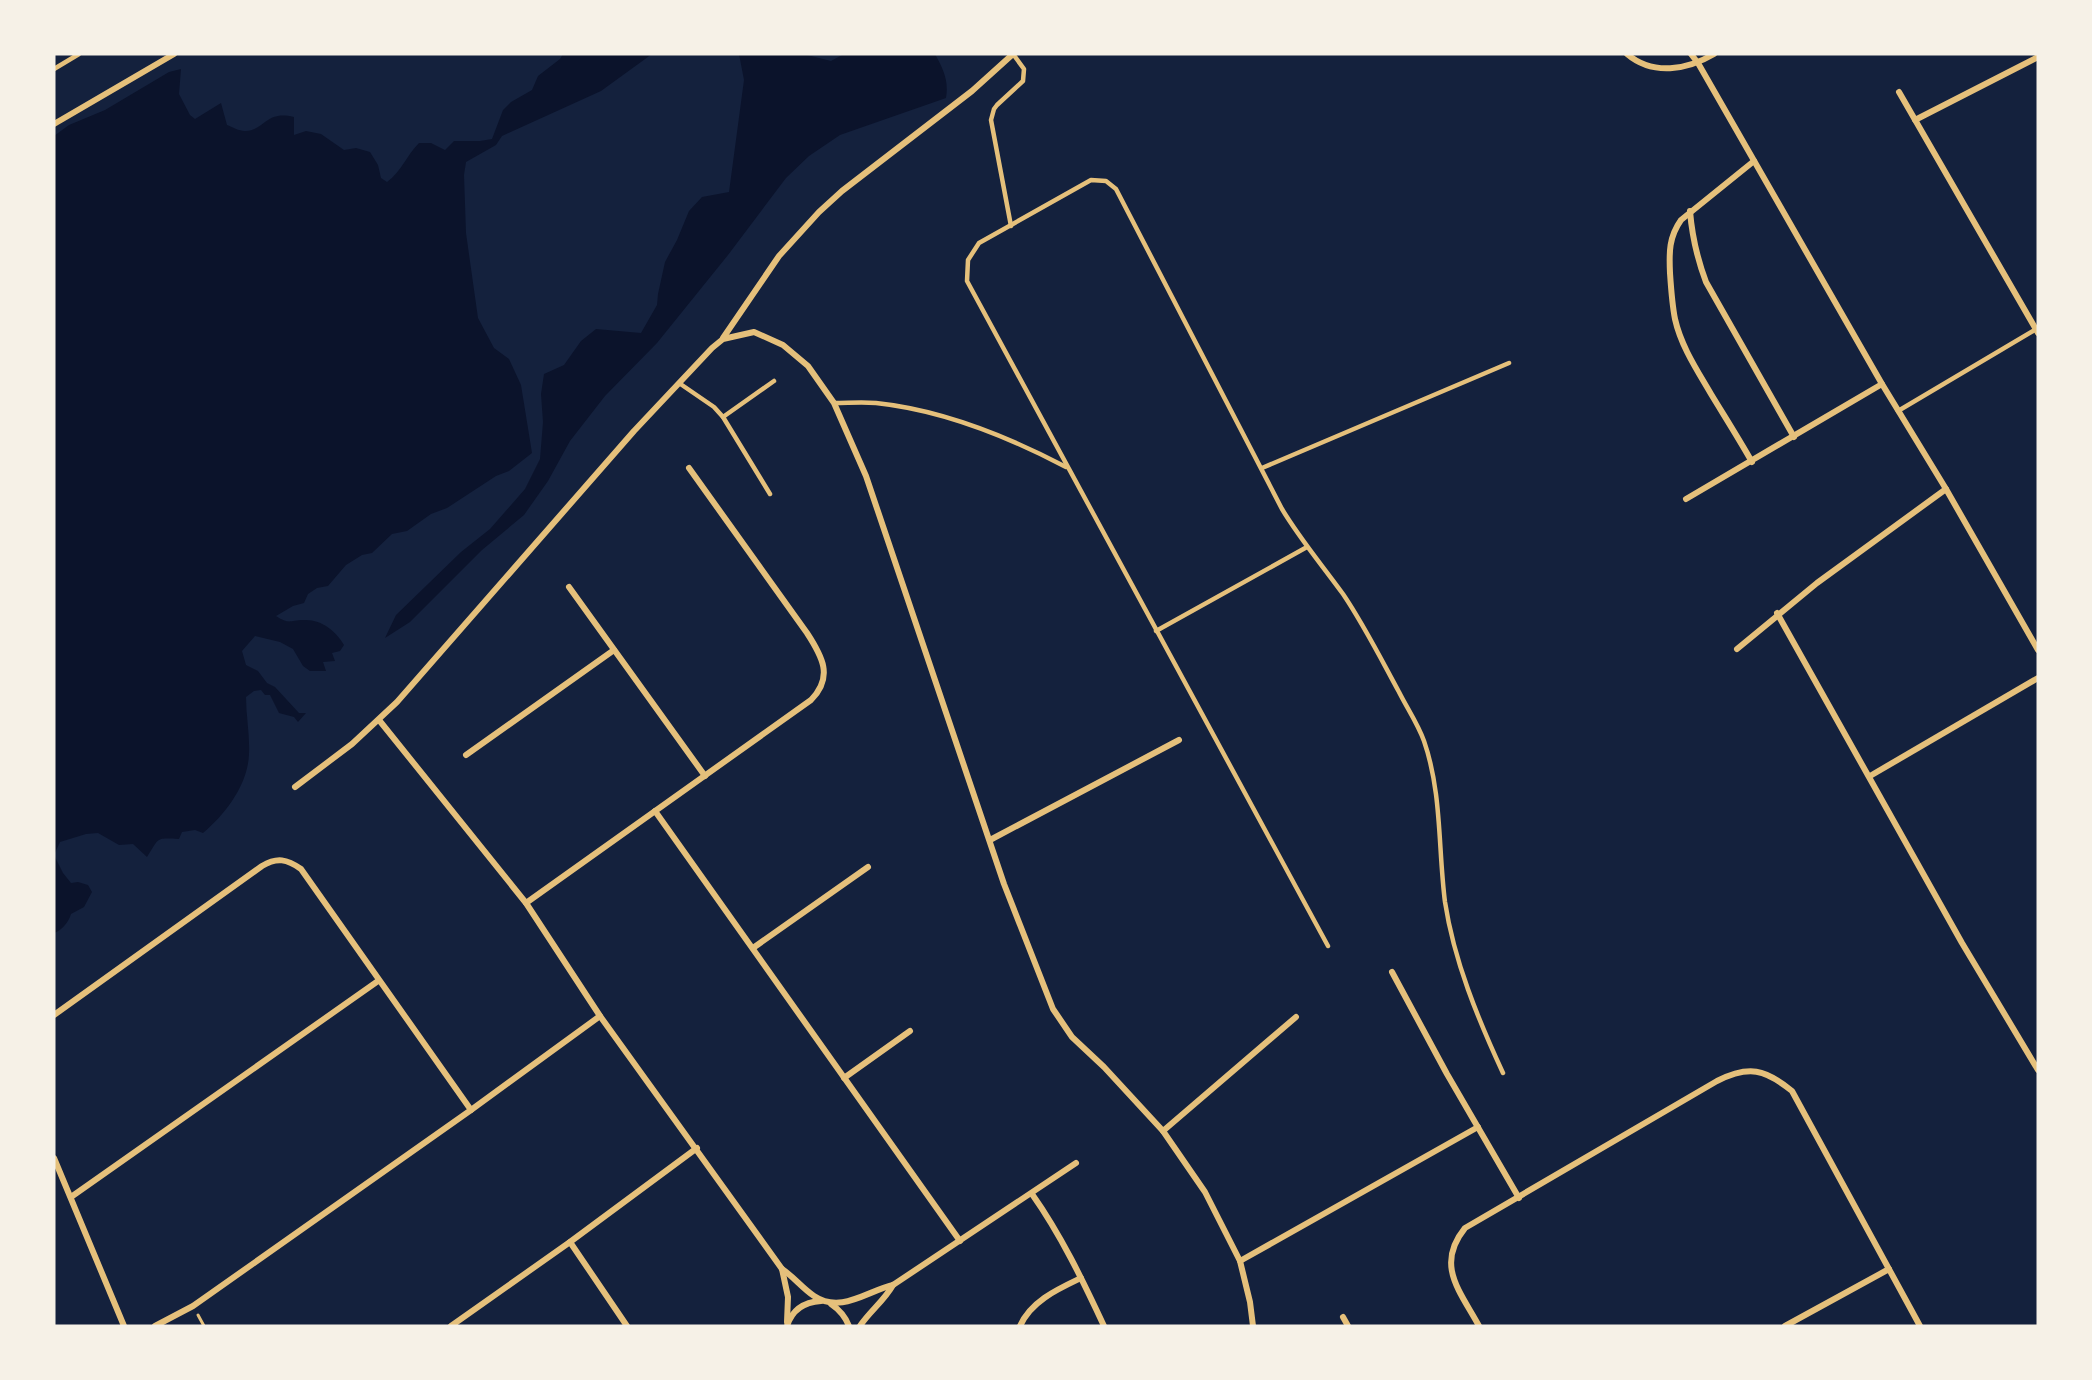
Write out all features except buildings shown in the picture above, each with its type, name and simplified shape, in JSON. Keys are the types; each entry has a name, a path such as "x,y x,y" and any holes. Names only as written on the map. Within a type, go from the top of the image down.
{"street":[{"path":"54,124 174,54"},
{"path":"295,787 352,744 415,683 626,440 723,339 779,256 819,212 842,191 972,91 1013,54"},
{"path":"1627,54 1636,62 1662,69 1698,63 1714,54"},
{"path":"1691,54 2038,650"},
{"path":"1915,120 2038,57"},
{"path":"1899,92 2037,330"},
{"path":"1752,462 1683,342 1675,320 1670,242 1674,230 1690,211 1754,161"},
{"path":"1690,211 1697,259 1706,282 1794,437"},
{"path":"723,339 754,332 783,345 808,366 834,403 866,477 1008,894 1053,1009 1072,1037 1104,1067 1163,1131 1205,1192 1240,1261 1253,1326"},
{"path":"1686,499 1882,384"},
{"path":"526,903 818,693 823,679 824,665 819,652 689,468"},
{"path":"1737,649 1777,613 1946,489"},
{"path":"569,587 705,776"},
{"path":"1777,613 1962,943 2038,1070"},
{"path":"466,755 614,650"},
{"path":"1870,776 2038,678"},
{"path":"379,720 526,903 600,1016 782,1269 788,1297 787,1326"},
{"path":"990,840 1179,740"},
{"path":"655,811 960,1241"},
{"path":"54,1015 271,861 291,863 301,869 471,1110"},
{"path":"753,948 868,867"},
{"path":"1392,972 1447,1074 1519,1198"},
{"path":"71,1197 378,981"},
{"path":"155,1326 193,1306 600,1016"},
{"path":"1163,1131 1296,1017"},
{"path":"844,1078 910,1031"},
{"path":"1479,1326 1456,1284 1451,1268 1451,1252 1456,1239 1465,1228 1717,1081 1730,1074 1744,1071 1759,1071 1777,1078 1792,1091 1920,1326"},
{"path":"1240,1261 1478,1126"},
{"path":"451,1326 697,1148"},
{"path":"54,1158 124,1326"},
{"path":"787,1326 795,1311 803,1305 822,1301 848,1302 893,1285 1076,1163"},
{"path":"1032,1194 1047,1216 1081,1278 1104,1326"},
{"path":"570,1242 627,1326"},
{"path":"782,1269 794,1276 812,1295 840,1310 849,1326"},
{"path":"1785,1326 1888,1269"},
{"path":"1020,1326 1033,1307 1050,1293 1081,1278"},
{"path":"860,1326 886,1298 893,1285"},
{"path":"1343,1317 1348,1326"}],"lane":[{"path":"54,69 79,54"},
{"path":"1011,226 992,120 997,105 1023,81 1024,69 1013,54"},
{"path":"1328,946 967,280 966,270 973,251 988,237 1092,180 1106,181 1119,195 1282,509 1306,547 1365,628 1423,738 1440,815 1446,904 1452,932 1474,1004 1503,1073"},
{"path":"1898,411 2037,330"},
{"path":"1262,468 1509,363"},
{"path":"723,417 774,381"},
{"path":"679,383 714,407 723,417 770,494"},
{"path":"834,403 875,403 943,417 1007,438 1067,467"},
{"path":"1156,631 1306,547"}],"water":[{"path":"563,54 652,54 601,91 502,136 496,145 466,162 464,175 466,233 478,318 494,348 509,359 521,385 532,453 509,471 496,476 447,508 431,514 407,531 392,534 372,553 362,555 346,565 328,586 317,588 308,594 304,603 293,606 276,616 287,621 310,620 322,624 337,635 344,645 340,651 332,653 335,661 323,662 326,671 310,671 303,666 293,649 280,642 255,636 242,651 246,665 258,671 267,683 275,687 299,713 306,713 298,722 294,717 279,713 270,695 265,695 261,690 254,691 246,697 249,747 245,776 227,808 203,833 195,830 182,832 179,839 159,840 147,857 133,844 119,845 98,833 86,834 60,842 54,855 54,136 69,125 105,110 169,72 181,69 179,94 190,115 195,119 221,103 227,125 243,131 252,130 277,116 294,117 294,135 306,131 321,134 344,150 356,148 370,152 378,165 381,178 387,182 419,143 431,143 445,150 454,141 492,139 503,110 511,102 532,90 538,76"},
{"path":"739,54 803,54 831,61 844,54 935,54 946,80 946,98 840,135 809,156 786,178 657,343 605,396 570,441 548,481 524,515 482,550 410,622 385,638 396,615 461,552 490,529 525,489 540,459 543,422 541,394 544,374 564,365 581,341 596,329 641,333 657,305 665,262 689,211 702,197 729,192 744,80"},
{"path":"54,855 71,883 78,882 88,885 92,892 84,907 71,914 64,926 54,933"}]}
